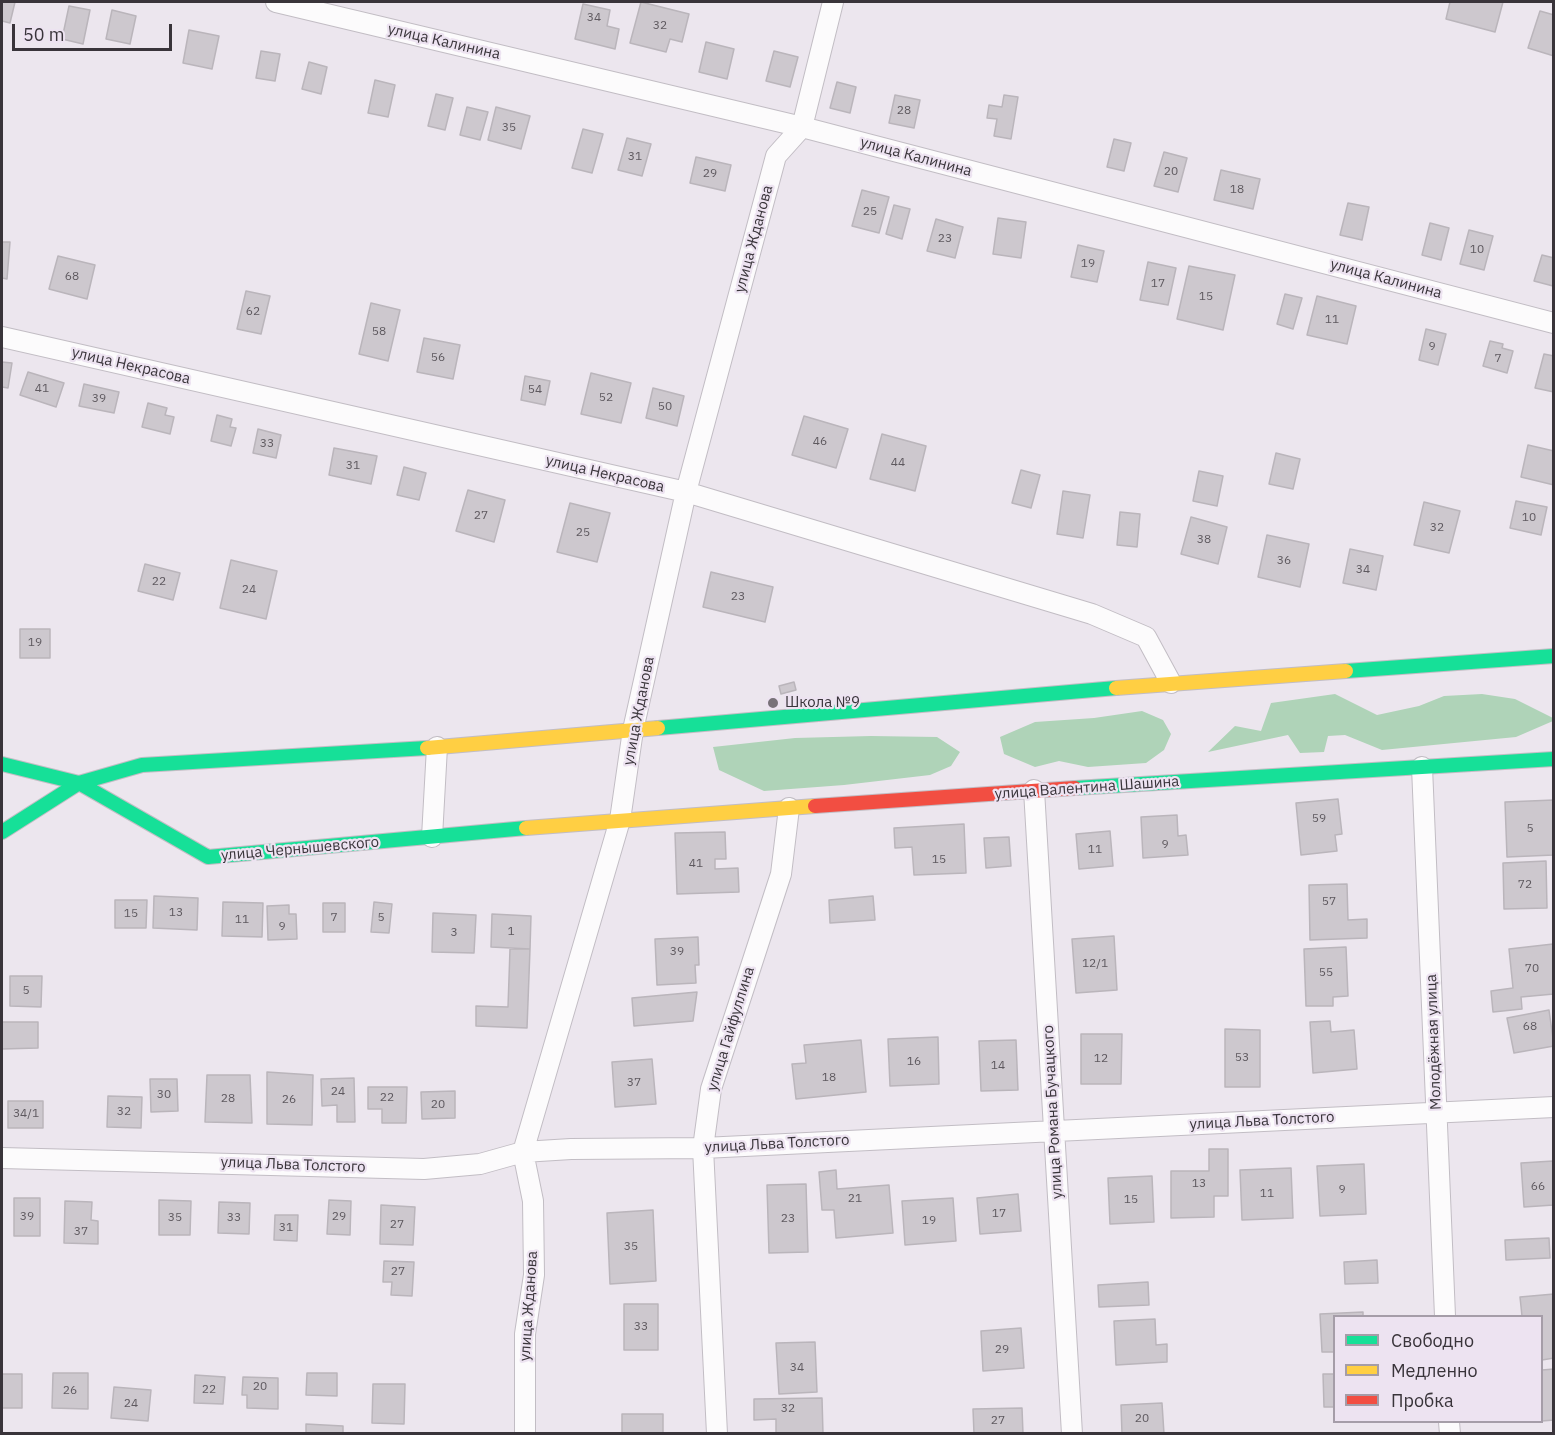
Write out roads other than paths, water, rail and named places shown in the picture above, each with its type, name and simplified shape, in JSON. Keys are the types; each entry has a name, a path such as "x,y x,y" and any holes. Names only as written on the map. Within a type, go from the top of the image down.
{"street":[{"name":"улица Калинина","path":"276,2 802,127 1554,323"},
{"name":"улица Жданова","path":"525,1434 525,1334 534,1275 532,1201 523,1152 620,820 633,730 686,492 776,156 802,127 832,2"},
{"name":"улица Некрасова","path":"2,337 686,492 1092,614 1146,637 1171,683"},
{"path":"2,832 79,783 142,765 437,747 1171,683 1554,656"},
{"path":"432,837 437,747"},
{"name":"улица Валентина Шашина","path":"620,820 1034,790 1554,759"},
{"name":"улица Чернышевского","path":"2,764 79,783 208,857 620,820"},
{"name":"Молодёжная улица","path":"1422,767 1445,1315"},
{"name":"улица Романа Бучацкого","path":"1034,790 1072,1434"},
{"name":"улица Гайфуллина","path":"717,1434 703,1148 711,1089 781,874 789,808"},
{"name":"улица Льва Толстого","path":"2,1158 424,1169 480,1164 523,1152 571,1149 703,1148 1554,1107"}],"place":[{"name":"Школа №9","path":"773,703"}]}
